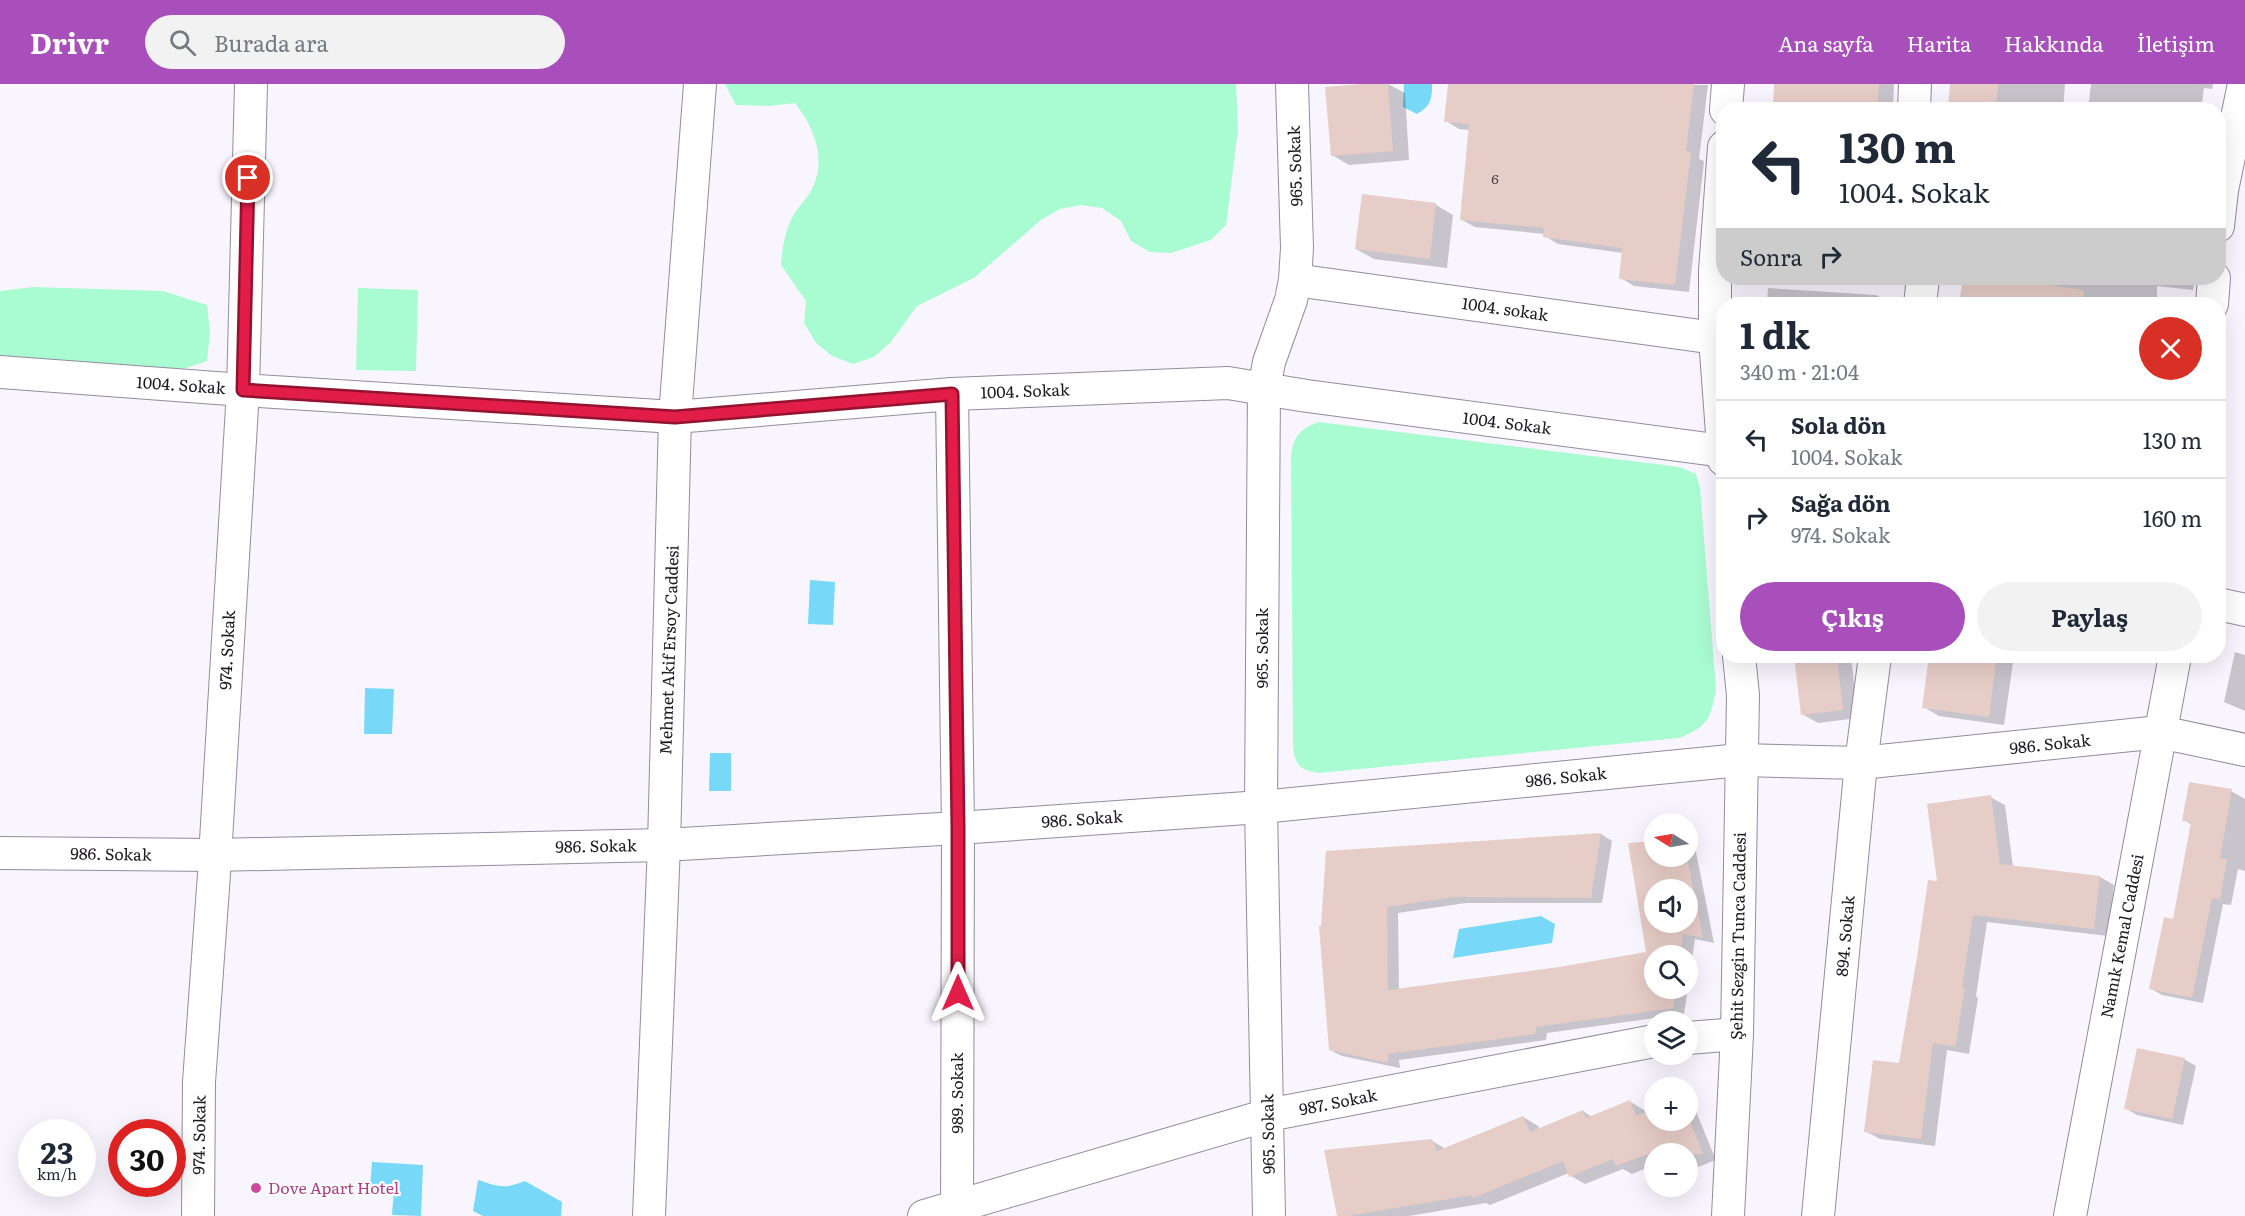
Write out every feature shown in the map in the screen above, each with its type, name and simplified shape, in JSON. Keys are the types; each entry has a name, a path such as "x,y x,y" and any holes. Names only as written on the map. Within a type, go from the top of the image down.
{"street":[{"name":"974. Sokak","path":"198,1216 199,1082 243,390 250,84"},
{"name":"Mehmet Akif Ersoy Caddesi","path":"649,1216 664,845 675,417 700,84"},
{"name":"965. Sokak","path":"1269,1216 1261,807 1264,388 1269,362 1291,300 1295,280 1297,248 1292,84"},
{"path":"1727,102 1728,84"},
{"path":"1915,102 1916,84"},
{"path":"2228,187 2244,84"},
{"path":"1716,257 1716,352"},
{"name":"1004. sokak","path":"1295,280 1715,338"},
{"name":"1004. Sokak","path":"0,372 675,417 952,394 1228,383 1307,396 1716,450"},
{"name":"989. Sokak","path":"952,394 958,828 957,1211"},
{"path":"2226,606 2245,610"},
{"name":"Şehit Sezgin Tunca Caddesi","path":"1728,1216 1737,1034 1740,759 1743,695 1741,663"},
{"name":"894. Sokak","path":"1818,1216 1862,763 1874,663"},
{"name":"Namık Kemal Caddesi","path":"2070,1216 2174,663"},
{"name":"986. Sokak","path":"0,853 215,855 664,845 1261,807 1740,759 1862,763 2160,732 2245,750"},
{"path":"1698,1037 1737,1034"},
{"name":"987. Sokak","path":"924,1216 957,1211 1268,1115 1644,1043"}],"green space":[{"path":"725,84 1236,84 1238,130 1226,225 1211,240 1171,253 1150,252 1131,241 1121,221 1102,208 1081,205 1060,209 1041,220 974,278 917,306 891,342 874,357 853,364 832,356 816,343 804,323 806,301 781,265 783,245 789,224 814,185 817,174 818,152 812,131 795,103 769,106 736,105"},
{"path":"33,287 163,291 207,305 210,332 207,361 186,368 19,370 0,360 0,291"},
{"path":"358,288 418,290 416,371 356,370"},
{"path":"1319,422 1680,467 1696,474 1700,488 1716,689 1710,714 1706,720 1696,730 1679,738 1319,773 1300,766 1293,748 1291,455 1294,442 1299,434 1307,427"}],"water":[{"path":"1404,84 1432,84 1430,102 1417,114 1403,107"},
{"path":"810,580 835,582 833,625 808,624"},
{"path":"365,688 394,689 392,734 364,734"},
{"path":"710,753 731,753 731,791 709,791"},
{"path":"1541,916 1555,924 1552,943 1453,958 1459,929"},
{"path":"372,1162 423,1165 421,1216 392,1215 394,1188 370,1187"},
{"path":"478,1180 502,1186 525,1181 562,1202 561,1216 483,1216 473,1211"}],"building":[{"path":"1388,84 1393,151 1331,156 1325,87"},
{"path":"1448,84 1694,84 1686,151 1691,152 1675,285 1619,279 1622,248 1543,237 1544,228 1460,220 1469,124 1444,122"},
{"path":"1774,84 1879,84 1878,102 1773,102"},
{"path":"1950,84 1998,84 1997,102 1949,102"},
{"path":"1362,194 1436,203 1430,259 1355,249"},
{"path":"1962,285 2048,285 2084,290 2084,297 1960,297"},
{"path":"1795,663 1838,663 1843,710 1801,715"},
{"path":"1928,663 1996,663 1989,717 1922,708"},
{"path":"2189,782 2232,789 2220,858 2227,859 2220,900 2212,898 2192,998 2149,989 2164,917 2173,919 2191,822 2182,821"},
{"path":"1991,795 2000,864 2100,876 2094,929 1973,915 1962,988 1965,988 1955,1047 1933,1043 1921,1139 1864,1132 1873,1060 1899,1063 1928,880 1937,881 1927,804"},
{"path":"1601,833 1591,898 1454,897 1387,907 1388,990 1559,967 1644,952 1644,999 1674,999 1673,1008 1536,1027 1535,1034 1388,1054 1388,1063 1329,1050 1319,926 1321,926 1326,851"},
{"path":"1644,842 1644,867 1689,867 1691,879 1644,879 1644,933 1698,933 1698,912 1703,938 1683,934 1682,945 1645,945 1628,843"},
{"path":"2137,1048 2185,1058 2172,1119 2124,1109"},
{"path":"1630,1100 1636,1116 1644,1113 1644,1131 1694,1131 1703,1154 1698,1154 1698,1143 1644,1143 1644,1156 1616,1166 1613,1159 1569,1177 1563,1161 1473,1198 1472,1195 1337,1216 1324,1150 1432,1139 1437,1151 1523,1116 1530,1132 1583,1110 1586,1118"}],"place":[{"name":"Dove Apart Hotel","path":"256,1188"}],"route":[{"path":"248,178 243,390 675,417 952,394 958,993"}]}
